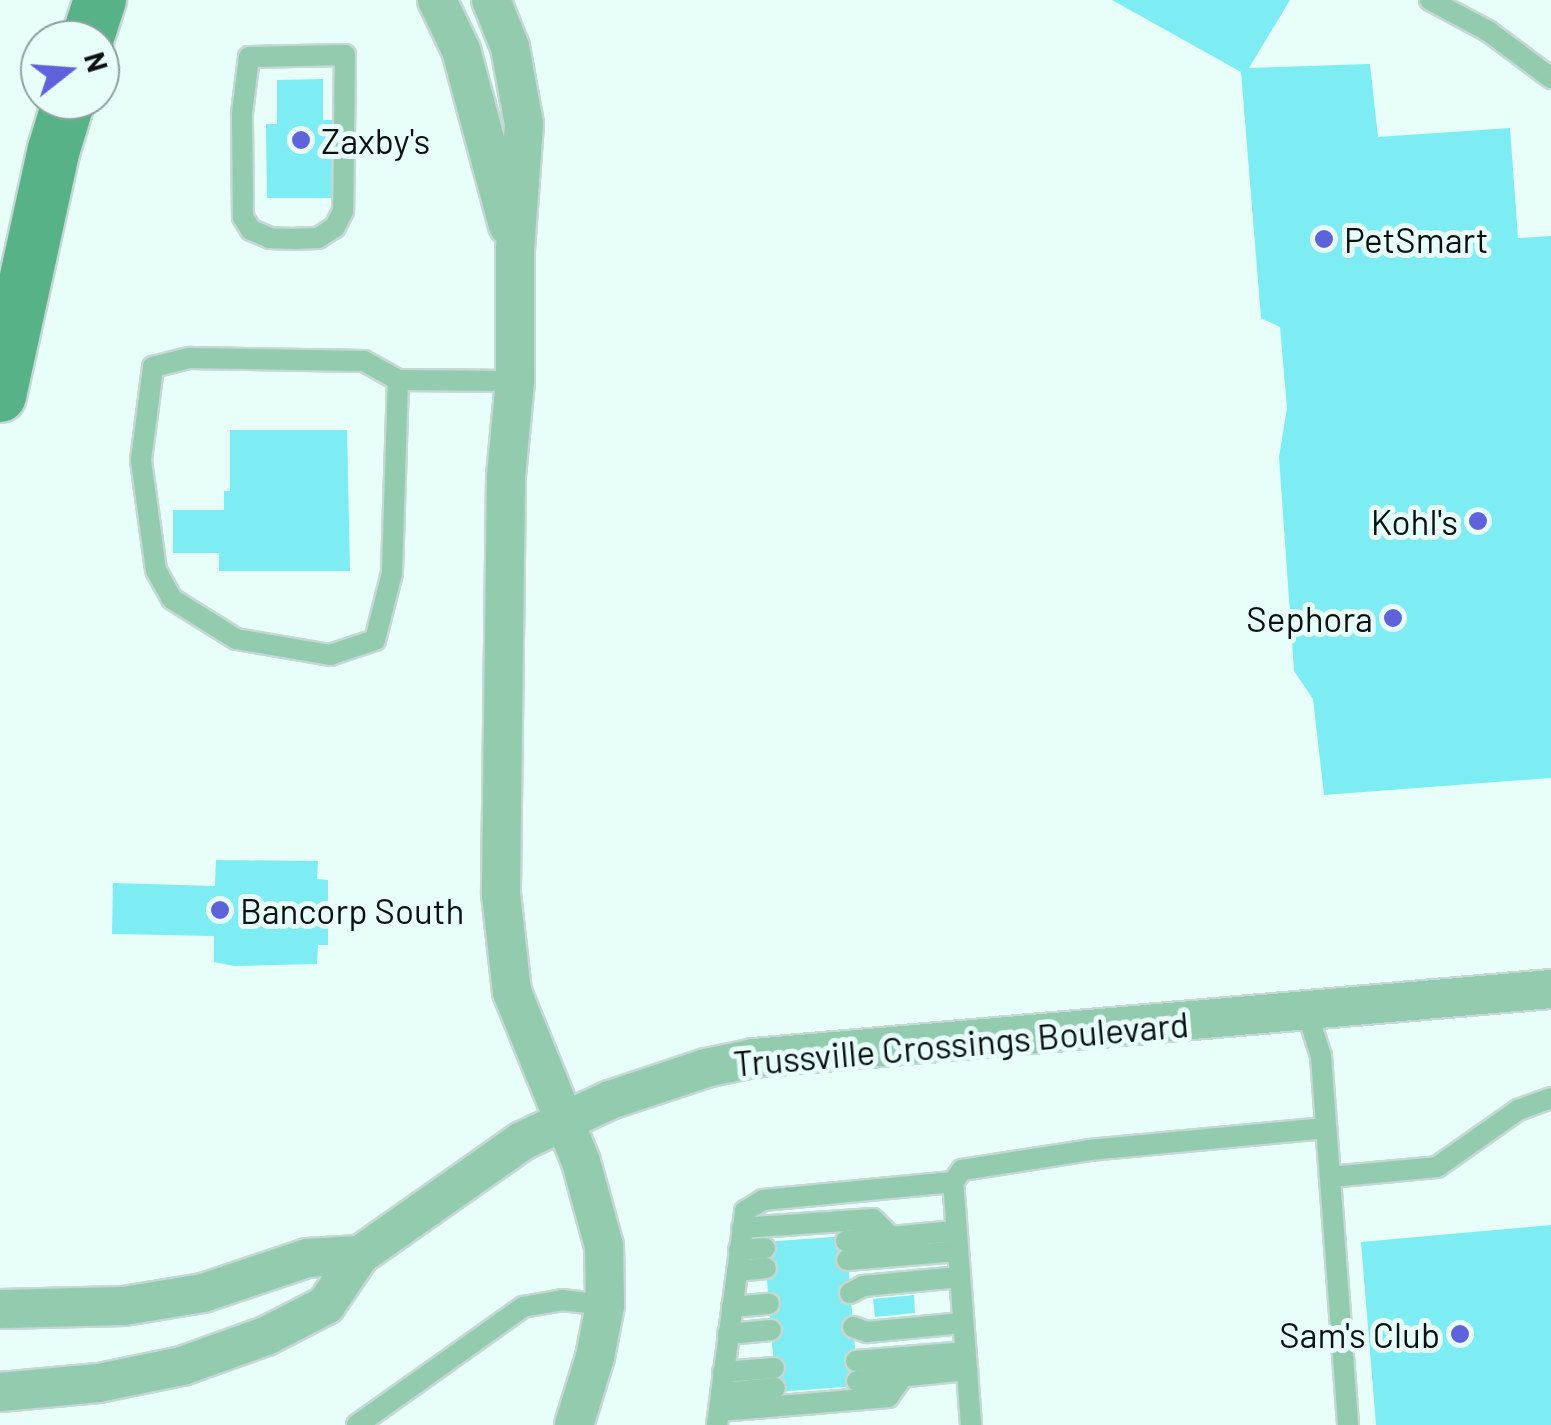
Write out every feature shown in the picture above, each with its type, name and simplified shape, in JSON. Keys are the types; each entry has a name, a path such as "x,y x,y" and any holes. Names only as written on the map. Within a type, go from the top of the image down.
{"main road":[{"path":"0,396 63,120"}],"street":[{"path":"438,0 478,45 524,124 515,250 515,381 506,477 500,894 512,992 565,1121 598,1215 604,1246 605,1305 595,1357 574,1425"},
{"path":"478,45 491,0"},
{"name":"Trussville Crossings Boulevard","path":"0,1392 99,1383 166,1370 266,1336 326,1305 360,1255 522,1141 659,1081 754,1058 1551,989"},
{"path":"0,1309 124,1306 203,1293 307,1258 360,1255"}],"lane":[{"path":"1430,0 1488,30 1551,78"},
{"path":"249,56 345,56 342,211 335,227 318,238 270,238 251,230 243,217 242,113 249,56"},
{"path":"398,380 392,572 376,640 330,655 236,639 172,599 156,570 141,460 153,367 190,358 364,361 398,380 515,381"},
{"path":"1306,1010 1321,1056 1348,1425"},
{"path":"1330,1177 1437,1167 1518,1110 1551,1098"},
{"path":"971,1425 953,1182 962,1170 974,1165 1088,1150 1326,1128"},
{"path":"720,1400 745,1211 763,1200 953,1182"},
{"path":"742,1228 873,1219 891,1237"},
{"path":"891,1237 957,1241 847,1251 891,1237"},
{"path":"738,1260 766,1258"},
{"path":"850,1294 863,1286 960,1277"},
{"path":"357,1425 471,1348 523,1307 562,1300 605,1305"},
{"path":"732,1307 769,1304"},
{"path":"852,1326 868,1332 963,1323"},
{"path":"728,1334 771,1330"},
{"path":"966,1361 903,1376 856,1371 966,1361"},
{"path":"720,1400 888,1397 903,1376"},
{"path":"720,1400 775,1378"}],"building":[{"path":"1112,0 1290,0 1249,68 1370,64 1378,137 1510,128 1518,238 1551,236 1551,778 1324,795 1313,699 1294,671 1279,457 1287,408 1280,327 1261,318 1241,72"},
{"name":"Zaxby's","path":"323,79 323,120 336,120 331,198 267,198 266,124 277,124 277,80"},
{"path":"230,430 347,430 350,571 219,571 219,553 173,553 173,510 224,510 224,491 230,491"},
{"name":"Bancorp South","path":"216,860 318,861 317,879 328,880 328,945 318,945 317,964 234,966 214,962 214,936 112,934 113,883 215,886"},
{"name":"Sam's Club","path":"1551,1225 1551,1425 1376,1425 1361,1242"},
{"path":"846,1236 858,1386 776,1392 764,1242"},
{"path":"914,1295 915,1313 875,1317 873,1299"}],"place":[{"name":"Zaxby's","path":"301,140"},
{"name":"PetSmart","path":"1324,239"},
{"name":"Kohl's","path":"1478,521"},
{"name":"Sephora","path":"1393,618"},
{"name":"Bancorp South","path":"220,910"},
{"name":"Sam's Club","path":"1460,1334"}]}
